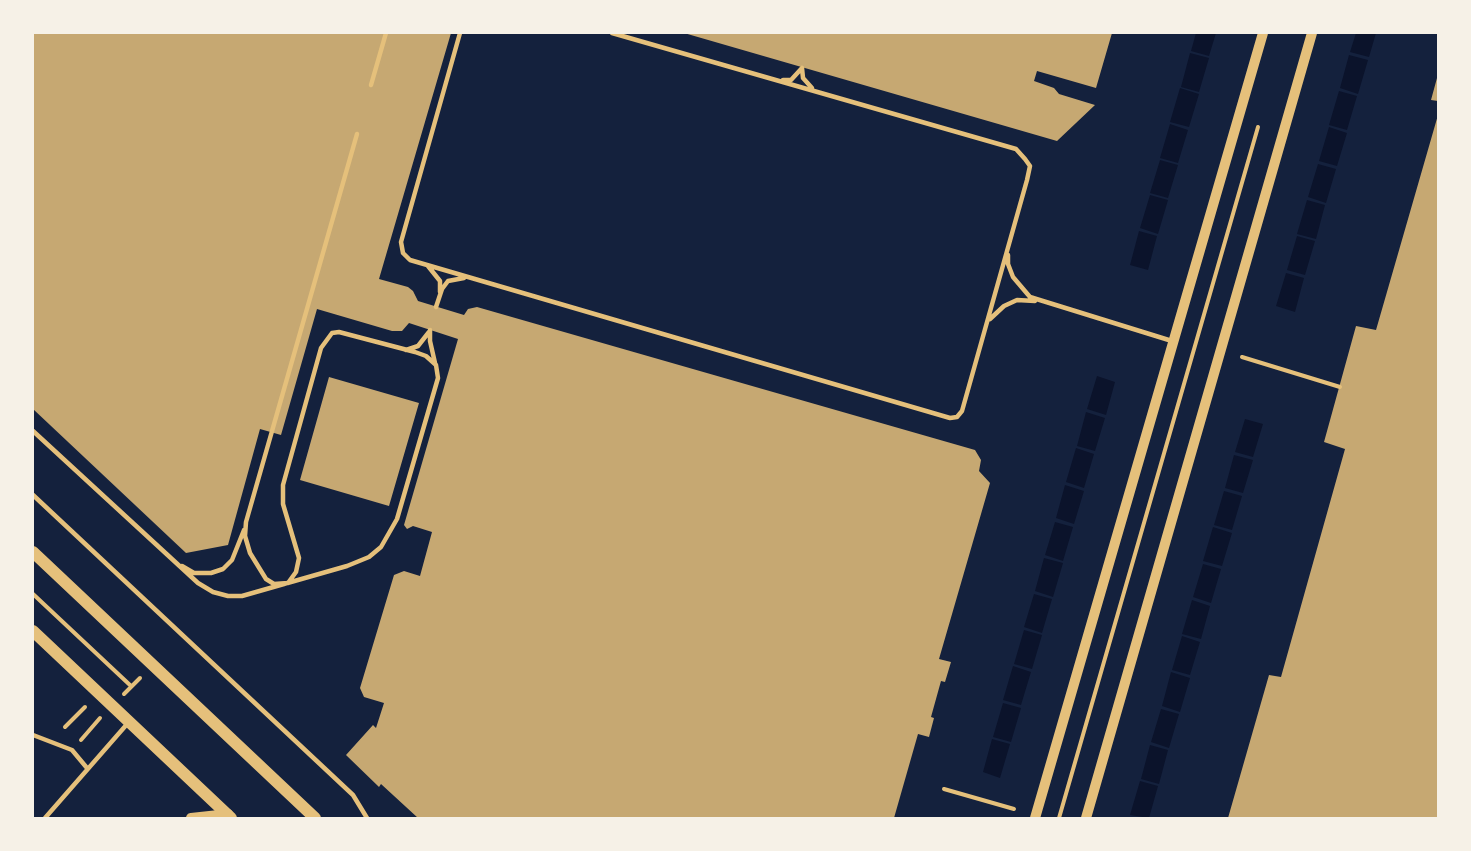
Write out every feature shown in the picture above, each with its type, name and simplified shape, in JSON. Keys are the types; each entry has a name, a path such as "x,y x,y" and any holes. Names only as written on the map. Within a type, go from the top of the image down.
{"main road":[{"path":"33,552 315,818"},
{"path":"33,631 230,816"}],"street":[{"path":"1035,818 1263,33"},
{"path":"1086,818 1312,33"},
{"path":"191,818 230,816"}],"lane":[{"path":"371,85 386,33"},
{"path":"460,33 400,242 403,253 410,260 950,418 957,417 962,411 1030,166 1016,149 612,33"},
{"path":"778,81 791,80 802,68 808,86 818,92"},
{"path":"176,563 194,573 211,573 223,569 232,560 240,544 357,134"},
{"path":"1009,246 1008,264 1013,277 1021,290 1041,302"},
{"path":"427,265 440,281 440,295"},
{"path":"436,307 448,281 472,278"},
{"path":"986,328 993,314 1017,300 1041,302 1172,341"},
{"path":"33,431 205,588 228,596 242,596 347,566 369,557 381,546 397,519 438,378 429,341 430,330 417,346 406,350"},
{"path":"246,522 245,536 257,568 266,579 274,584 288,583 296,572 298,558 283,504 283,486 321,348 332,333 339,332 426,356 436,366"},
{"path":"33,495 353,795 367,818"},
{"path":"45,818 129,722"},
{"path":"33,735 72,750 87,768"}],"path":[{"path":"1059,818 1259,123"},
{"path":"1242,357 1340,387"},
{"path":"33,594 131,686 139,679"},
{"path":"65,727 85,707"},
{"path":"944,789 1014,809"}],"water":[{"path":"1196,33 1216,33 1209,56 1191,51"},
{"path":"1356,33 1376,33 1369,57 1350,52"},
{"path":"1190,53 1209,58 1199,92 1181,87"},
{"path":"1349,55 1368,60 1358,94 1340,88"},
{"path":"1180,88 1199,94 1189,127 1170,122"},
{"path":"1339,91 1357,96 1347,130 1329,125"},
{"path":"1170,124 1188,130 1178,163 1160,158"},
{"path":"1329,127 1347,133 1337,166 1319,161"},
{"path":"1160,160 1178,165 1168,198 1150,193"},
{"path":"1318,164 1336,169 1326,203 1308,197"},
{"path":"1150,195 1168,200 1158,234 1140,228"},
{"path":"1307,200 1325,205 1316,239 1297,234"},
{"path":"1139,231 1157,236 1148,270 1130,265"},
{"path":"1297,236 1315,241 1305,275 1287,270"},
{"path":"1286,273 1304,278 1295,312 1276,306"},
{"path":"1097,376 1115,382 1106,415 1087,409"},
{"path":"1086,412 1105,418 1095,451 1077,446"},
{"path":"1245,419 1263,424 1253,457 1235,452"},
{"path":"1076,448 1094,454 1084,488 1066,482"},
{"path":"1234,455 1253,460 1243,493 1225,488"},
{"path":"1065,485 1084,491 1074,524 1056,518"},
{"path":"1224,491 1242,496 1232,530 1214,525"},
{"path":"1055,522 1073,527 1063,561 1045,555"},
{"path":"1213,527 1232,533 1222,566 1203,561"},
{"path":"1044,558 1063,563 1053,597 1035,591"},
{"path":"1203,564 1221,569 1211,603 1193,597"},
{"path":"1034,594 1052,599 1042,633 1024,627"},
{"path":"1192,600 1210,606 1201,639 1182,634"},
{"path":"1024,630 1042,635 1032,669 1014,664"},
{"path":"1182,636 1200,642 1190,675 1172,670"},
{"path":"1013,666 1031,672 1021,705 1003,700"},
{"path":"1171,672 1190,678 1180,712 1162,706"},
{"path":"1003,703 1021,708 1011,742 993,737"},
{"path":"1161,709 1179,714 1169,748 1151,742"},
{"path":"992,739 1010,744 1000,778 983,772"},
{"path":"1150,745 1168,750 1159,784 1141,779"},
{"path":"1140,781 1158,786 1149,818 1130,815"}],"building":[{"path":"33,33 451,33 379,279 408,287 418,301 464,315 468,309 477,307 975,450 981,460 979,471 990,483 939,659 951,662 945,682 941,681 931,717 934,718 929,737 918,734 894,818 418,818 381,784 379,787 346,755 373,725 376,728 384,703 364,697 360,688 394,575 404,571 420,576 432,532 413,526 407,529 404,525 458,339 409,323 402,331 392,331 317,309 281,435 260,429 228,545 186,553 33,409"},
{"path":"684,33 1112,33 1096,88 1037,71 1034,81 1054,88 1059,94 1095,105 1057,141"},
{"path":"1438,78 1438,101 1431,100"},
{"path":"1438,115 1438,818 1228,818 1269,675 1281,677 1345,449 1324,442 1356,326 1376,330"},
{"path":"329,377 419,403 389,506 300,480"}]}
